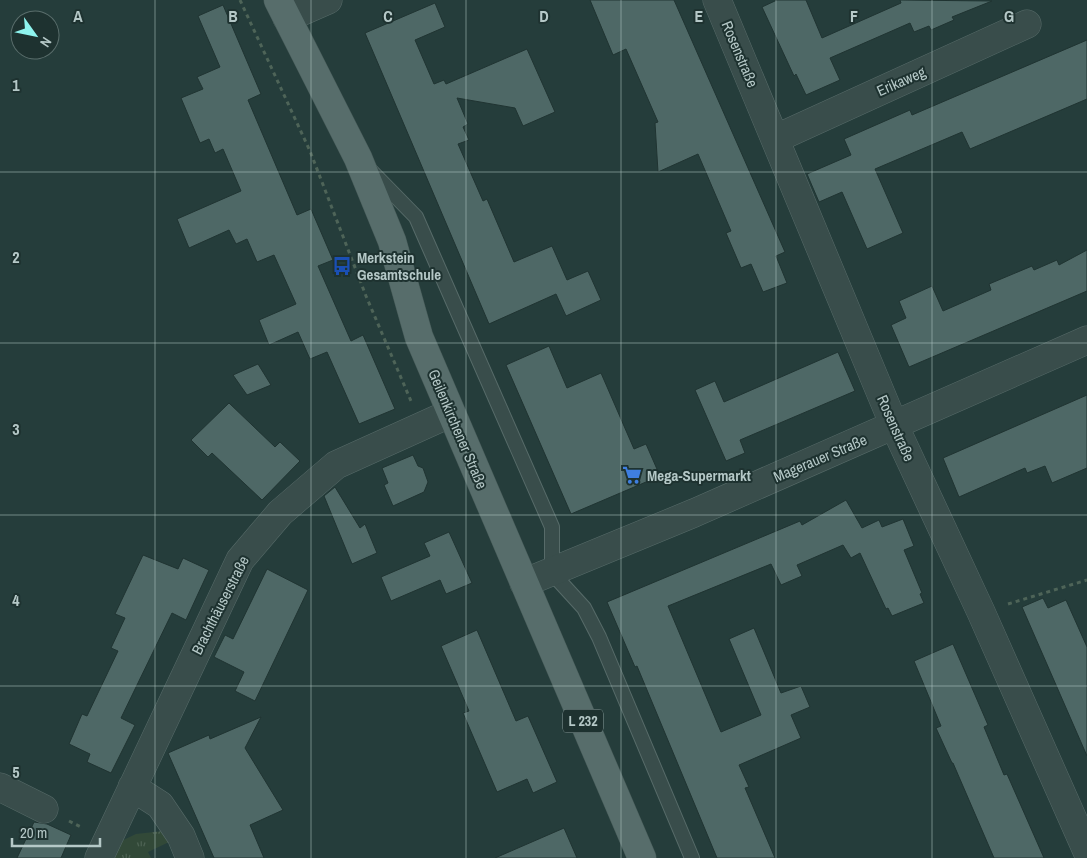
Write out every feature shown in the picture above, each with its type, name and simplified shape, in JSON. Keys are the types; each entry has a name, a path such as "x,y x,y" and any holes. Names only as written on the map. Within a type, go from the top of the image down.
{"main road":[{"name":"Geilenkirchener Straße","path":"283,9 358,158 392,241 418,337 642,858"}],"street":[{"path":"283,9 328,0"},
{"name":"Rosenstraße","path":"717,0 894,425 981,612 1087,851"},
{"name":"Erikaweg","path":"775,138 1027,24"},
{"name":"Magerauer Straße","path":"524,583 552,573 1087,340"},
{"name":"Brachthäuserstraße","path":"103,849 240,560 280,513 336,465 451,412"},
{"path":"0,787 44,809"},
{"path":"132,787 160,805 181,836 190,858"}],"lane":[{"path":"358,158 416,217 552,527 552,573 584,608 599,637 692,858"}],"path":[{"path":"981,612 1087,580"},
{"path":"44,809 103,849"}],"green space":[{"path":"164,831 171,841 148,852 151,858 107,858 113,845 136,834"}],"building":[{"path":"590,0 674,0 785,252 776,256 787,283 763,292 751,264 741,268 726,233 731,231 698,154 658,172 655,123 658,122 626,49 613,55"},
{"path":"777,0 806,0 822,38 901,3 900,0 992,1 952,17 954,20 931,30 929,26 914,32 910,23 830,58 840,80 806,95 796,74 794,76 762,7"},
{"path":"435,3 445,27 415,40 434,84 444,80 446,84 527,49 555,112 523,126 515,108 457,98 468,124 463,127 469,140 458,144 483,201 487,199 514,262 552,246 567,280 588,271 601,300 566,316 556,294 489,324 365,33"},
{"path":"223,5 261,94 248,100 297,215 311,209 333,260 318,266 351,341 363,335 395,409 359,424 327,352 310,359 298,332 269,345 259,320 296,304 274,255 257,262 247,239 236,244 229,230 189,248 177,219 241,191 223,149 215,153 209,139 200,143 181,98 203,89 197,77 220,67 198,16"},
{"path":"1087,40 1087,99 970,149 962,132 875,169 903,233 867,249 842,192 819,202 807,174 851,155 844,139 910,110 912,115"},
{"path":"1087,250 1087,291 909,367 891,325 906,318 899,301 932,286 943,311 991,290 989,284 1032,266 1034,270 1057,260 1059,265"},
{"path":"549,346 567,388 601,373 634,449 646,444 660,476 571,514 506,365"},
{"path":"838,352 855,391 740,440 745,453 726,461 695,390 715,381 724,402"},
{"path":"258,364 271,385 247,395 233,375"},
{"path":"1087,395 1087,468 1052,483 1045,466 1027,473 1025,468 959,497 943,458"},
{"path":"229,403 275,447 280,442 300,461 262,500 212,453 208,457 191,440"},
{"path":"413,455 418,466 423,468 428,482 424,492 393,506 384,485 388,483 382,468"},
{"path":"335,487 360,528 365,524 377,553 352,564 324,496"},
{"path":"846,500 862,528 879,520 882,527 903,519 914,546 904,550 922,593 920,594 924,603 892,616 888,608 886,609 860,553 851,558 843,545 797,565 802,576 781,585 771,564 668,606 721,732 761,715 729,639 754,628 781,693 801,686 810,707 791,715 801,738 739,765 749,787 745,788 775,858 717,858 637,666 635,667 607,602 800,521 802,525"},
{"path":"449,532 472,583 446,594 440,580 391,601 381,577 430,556 424,543"},
{"path":"143,555 178,569 183,558 209,570 186,620 172,613 121,718 135,725 111,773 87,762 90,754 69,744 82,714 87,716 118,651 111,648 125,618 115,614"},
{"path":"267,569 308,590 255,701 235,691 244,672 214,657 225,635 233,639"},
{"path":"1043,598 1048,608 1066,600 1087,647 1087,756 1022,607"},
{"path":"477,630 516,721 528,716 557,782 533,793 527,779 497,792 463,713 469,711 441,646"},
{"path":"953,644 988,725 984,727 1004,775 1007,774 1044,858 994,858 936,728 941,726 914,661"},
{"path":"261,717 245,748 283,810 250,825 264,858 214,858 168,753 209,735 210,739"},
{"path":"34,822 47,824 71,835 61,858 17,858"},
{"path":"564,828 577,858 495,858"}],"place":[{"name":"Merkstein Gesamtschule","path":"342,266"},
{"name":"Mega-Supermarkt","path":"632,475"}]}
